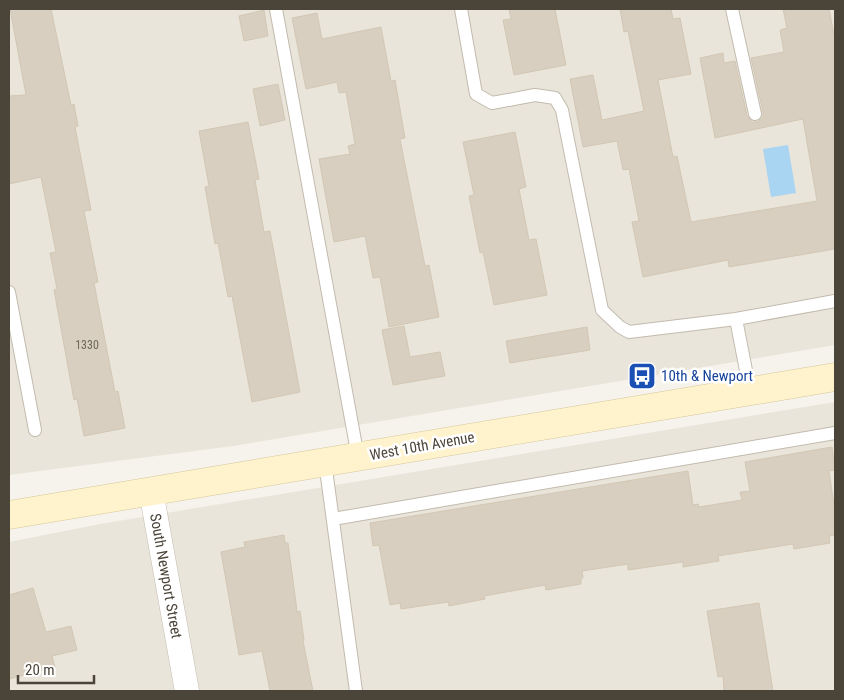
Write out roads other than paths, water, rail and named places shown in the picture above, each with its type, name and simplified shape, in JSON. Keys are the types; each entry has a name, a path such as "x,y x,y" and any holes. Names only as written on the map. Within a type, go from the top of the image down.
{"main road":[{"name":"West 10th Avenue","path":"9,515 835,377"}],"street":[{"name":"South Newport Street","path":"151,491 187,691"}],"lane":[{"path":"276,9 358,457"},
{"path":"461,9 476,94 492,103 536,95 555,98 562,110 602,310 620,327 629,332 736,319 835,301"},
{"path":"732,9 755,114"},
{"path":"9,292 35,430"},
{"path":"736,319 750,391"},
{"path":"333,519 835,433"},
{"path":"325,462 356,691"}],"water":[{"path":"788,145 796,193 771,197 763,149"}],"place":[{"name":"10th & Newport","path":"642,376"}]}
